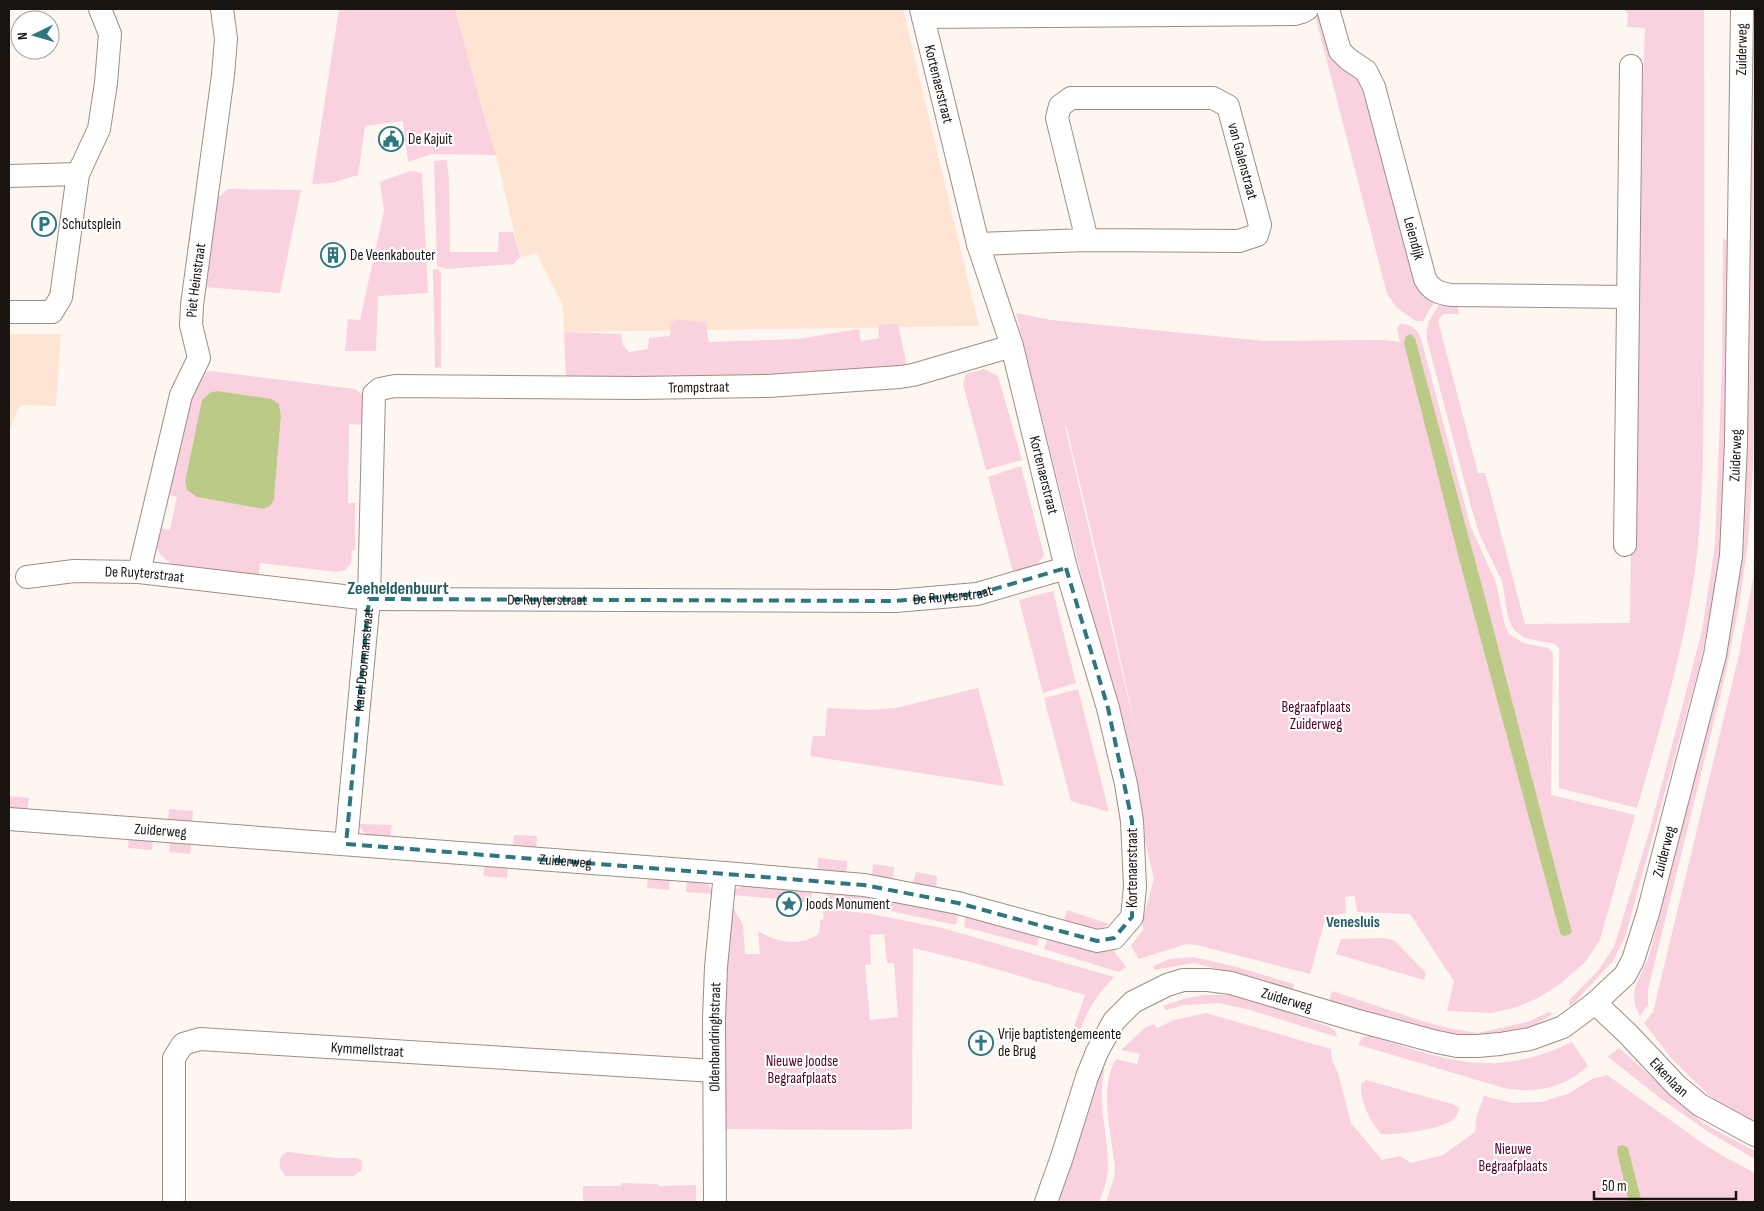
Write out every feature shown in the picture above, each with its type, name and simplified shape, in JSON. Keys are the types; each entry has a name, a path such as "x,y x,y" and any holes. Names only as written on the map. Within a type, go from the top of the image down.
{"street":[{"path":"9,312 52,312 61,297 78,174 99,129 106,83 110,34 100,9"},
{"name":"Piet Heinstraat","path":"139,572 181,396 200,358 191,325 192,305 223,75 226,39 222,9"},
{"path":"922,13 1230,16 1294,14 1307,9"},
{"name":"Leiendijk","path":"1328,9 1340,51 1366,72 1374,87 1425,278 1432,289 1450,295 1628,298"},
{"name":"Zuiderweg","path":"1046,1202 1097,1052 1114,1021 1133,1002 1167,985 1183,980 1208,980 1231,983 1437,1042 1457,1046 1500,1044 1530,1039 1563,1027 1595,1004 1624,975 1633,960 1648,913 1715,656 1731,556 1736,443 1742,9"},
{"name":"Kortenaerstraat","path":"922,13 978,244 1012,346 1066,568 1108,708 1126,784 1132,821 1136,887 1132,917 1114,938"},
{"path":"1626,545 1631,66"},
{"name":"van Galenstraat","path":"978,244 1087,240 1239,241 1257,235 1260,225 1228,106 1213,98 1072,98 1060,106 1057,118 1087,240"},
{"path":"9,176 78,174"},
{"name":"Trompstraat","path":"380,389 395,386 637,388 768,386 913,376 1012,346"},
{"name":"Karel Doormanstraat","path":"346,844 369,599 374,394 380,389"},
{"name":"De Ruyterstraat","path":"27,577 74,571 139,572 369,599 895,601 977,594 1066,568"},
{"name":"Zuiderweg","path":"9,819 864,885 958,902 1097,941 1114,938"},
{"name":"Oldenbandringhstraat","path":"715,1202 714,1072 716,967 725,873"},
{"name":"Eikenlaan","path":"1595,1004 1627,1033 1677,1086 1700,1105 1755,1134"},
{"name":"Kymmellstraat","path":"174,1202 174,1058 183,1044 200,1039 714,1072"}],"highlighted area":[{"path":"1066,568 1108,708 1132,821 1132,917 1114,938 1097,941 958,903 864,885 346,844 369,599 895,601 977,594"}],"shaded area":[{"path":"455,9 903,9 979,326 564,332 563,305 537,254 520,257 496,155"},
{"path":"9,334 61,334 56,406 20,405 9,431"},
{"path":"1411,334 1415,338 1488,608 1572,932 1569,935 1563,936 1560,933 1464,578 1404,343 1406,336"},
{"path":"218,391 272,399 279,404 281,416 274,499 270,506 263,509 197,497 187,490 185,481 202,400 211,392"},
{"path":"1622,1145 1628,1148 1642,1202 1629,1202 1617,1152 1618,1146"}],"green space":[{"path":"339,9 455,9 496,155 432,154 408,162 403,121 365,126 358,175 331,183 312,184"},
{"path":"1624,9 1704,9 1704,420 1698,544 1694,578 1674,677 1637,808 1559,788 1559,648 1555,644 1525,638 1514,630 1508,617 1502,581 1480,536 1472,510 1427,340 1427,328 1430,318 1436,309 1443,300 1456,301 1459,314 1443,314 1438,321 1478,473 1485,473 1525,624 1630,623 1634,302 1645,28 1627,27 1628,14"},
{"path":"1317,10 1357,73 1437,297 1423,321 1416,321 1397,308 1387,294 1314,11"},
{"path":"1755,28 1753,468 1748,543 1739,605 1726,672 1648,990 1648,1005 1640,1016 1635,1005 1636,985 1649,956 1716,687 1741,550 1746,473 1752,41"},
{"path":"447,160 450,252 498,252 499,232 513,232 520,257 513,264 447,269 437,266 434,161"},
{"path":"410,171 422,173 428,293 378,296 376,351 345,351 348,319 360,320 384,211 380,182"},
{"path":"228,189 301,190 280,293 204,287 217,199"},
{"path":"1723,238 1729,243 1726,419 1721,536 1718,569 1709,621 1699,668 1625,937 1613,961 1573,1004 1569,1005 1569,1000 1598,971 1614,947 1650,829 1702,631 1715,545 1722,367"},
{"path":"438,269 441,273 441,367 435,368 433,270"},
{"name":"Begraafplaats Zuiderweg","path":"1016,313 1051,320 1265,341 1383,340 1400,342 1397,329 1400,324 1408,325 1417,331 1422,342 1470,525 1496,583 1505,626 1509,634 1523,643 1548,648 1553,654 1551,795 1635,815 1600,940 1585,962 1560,984 1538,998 1517,1007 1492,1013 1447,1011 1454,981 1410,914 1357,912 1355,896 1345,897 1346,913 1326,917 1310,974 1197,945 1186,944 1139,959 1131,946 1143,930 1143,919 1154,879 1121,735","holes":["1415,338 1488,608 1572,932 1569,935 1560,933 1464,578","1065,426 1107,598 1138,741"]},
{"path":"677,319 705,322 709,342 797,339 859,329 861,341 879,338 878,325 898,324 908,371 821,375 566,377 564,332 621,334 623,345 629,352 648,349 649,338 670,336 671,323"},
{"path":"984,369 998,376 1022,460 986,470 963,384 966,374"},
{"path":"210,371 355,389 362,395 362,425 349,424 348,503 355,503 355,550 352,550 351,564 345,570 337,572 260,563 258,579 174,567 160,554 156,546 156,527 170,530 177,497 163,493 199,374","holes":["218,391 272,399 279,404 281,416 274,499 263,509 197,497 187,490 185,480 202,400 211,392"]},
{"path":"1021,466 1044,555 1036,566 1013,572 988,477"},
{"path":"1755,519 1755,1126 1716,1102 1671,1058 1644,1023 1653,1012 1739,655 1753,579"},
{"path":"1053,591 1076,683 1043,693 1019,600"},
{"path":"978,688 1004,786 810,756 813,736 825,736 827,708 869,710 896,708"},
{"path":"1078,689 1109,812 1071,801 1044,698"},
{"path":"9,796 29,798 27,812 9,809"},
{"path":"169,809 193,811 192,824 168,822"},
{"path":"359,824 392,825 390,839 367,834 361,829"},
{"path":"514,835 537,836 536,850 513,848"},
{"path":"129,836 153,837 152,850 128,848"},
{"path":"171,838 192,839 190,854 169,852"},
{"path":"818,858 847,861 846,874 818,871"},
{"path":"485,863 508,865 507,878 483,876"},
{"path":"873,864 894,867 893,881 872,877"},
{"path":"916,872 937,876 936,889 913,884"},
{"path":"648,875 670,876 669,890 647,888"},
{"path":"687,878 707,883 715,894 686,892"},
{"path":"749,883 812,889 811,901 802,902 794,891 787,891 780,899 733,895 736,889"},
{"path":"831,889 874,894 871,908 826,903 826,893"},
{"path":"882,896 959,911 956,925 881,909"},
{"name":"Nieuwe Joodse Begraafplaats","path":"730,902 743,925 745,954 760,954 758,931 770,937 789,942 802,941 816,936 819,933 820,920 824,919 822,908 871,914 942,928 1114,977 1092,1005 1077,1038 1070,1039 1085,995 971,962 913,948 912,1129 721,1129 721,1004","holes":["884,934 887,963 894,963 898,1017 870,1020 865,965 871,964 870,935"]},
{"path":"1067,910 1109,924 1092,930 1063,923"},
{"path":"966,913 1040,934 1037,946 964,927"},
{"path":"1048,936 1114,951 1126,967 1119,972 1044,949"},
{"path":"1384,938 1395,941 1426,973 1424,980 1336,954 1341,939"},
{"path":"1193,957 1233,966 1294,984 1293,989 1194,963 1155,970 1153,966 1170,959"},
{"path":"1332,991 1422,1021 1478,1033 1527,1022 1549,1012 1553,1014 1530,1028 1480,1036 1446,1035 1329,1001"},
{"path":"1204,995 1237,995 1330,1027 1335,1031 1337,1037 1250,1010 1219,1003 1184,1005 1166,1010 1163,1006 1183,999"},
{"name":"Nieuwe Begraafplaats","path":"1206,1013 1331,1049 1332,1060 1338,1073 1351,1123 1382,1160 1400,1156 1411,1163 1443,1155 1475,1132 1476,1118 1484,1096 1513,1103 1541,1102 1568,1094 1592,1079 1607,1075 1705,1145 1755,1173 1755,1202 1642,1202 1628,1148 1617,1153 1629,1202 1106,1202 1114,1178 1115,1168 1107,1098 1111,1071 1116,1059 1137,1064 1140,1054 1121,1050 1146,1027 1154,1024 1157,1028 1174,1020"},
{"path":"1370,1036 1447,1058 1494,1063 1544,1054 1572,1042 1588,1066 1569,1080 1549,1088 1516,1090 1359,1045 1363,1038"},
{"path":"1619,1048 1704,1124 1755,1151 1755,1159 1707,1131 1660,1098 1608,1057"},
{"path":"1101,1066 1105,1069 1102,1105 1108,1153 1107,1175 1104,1188 1099,1202 1056,1202"},
{"path":"1366,1080 1452,1104 1460,1108 1454,1119 1441,1125 1408,1133 1381,1134 1373,1123 1362,1098 1361,1084"},
{"path":"288,1152 336,1158 356,1158 361,1160 361,1171 353,1176 286,1176 281,1169 280,1161 282,1155"},
{"path":"622,1183 657,1184 659,1186 696,1185 696,1202 583,1202 583,1186 620,1186"}],"place":[{"name":"De Kajuit","path":"391,139"},
{"name":"Schutsplein","path":"44,224"},
{"name":"De Veenkabouter","path":"333,255"},
{"name":"Joods Monument","path":"789,904"},
{"name":"Vrije baptistengemeente de Brug","path":"981,1043"}],"district":[{"name":"Zeeheldenbuurt","path":"398,588"},
{"name":"Venesluis","path":"1353,921"}]}
